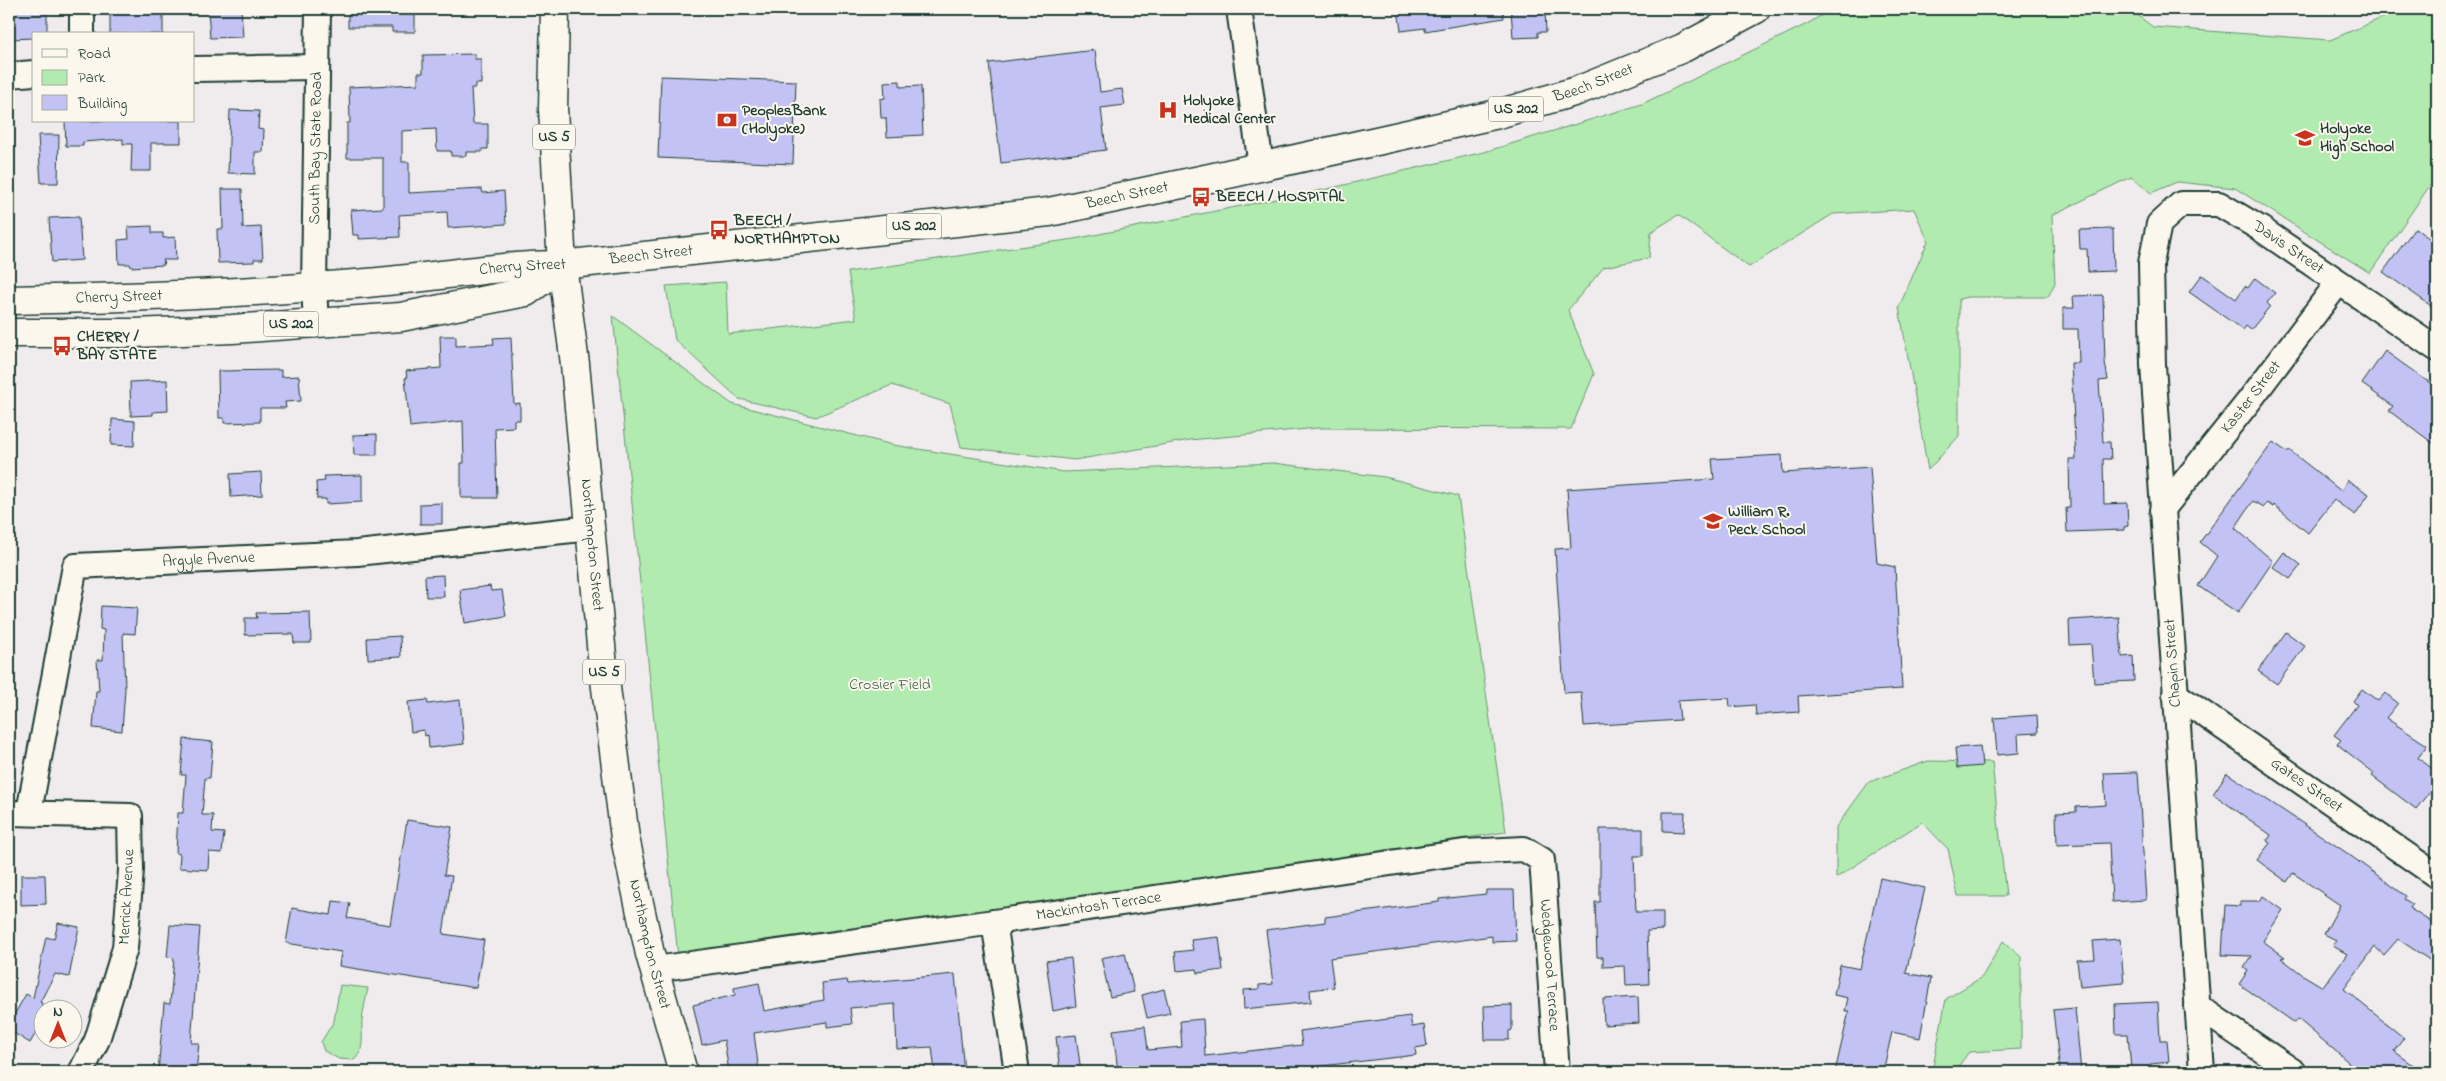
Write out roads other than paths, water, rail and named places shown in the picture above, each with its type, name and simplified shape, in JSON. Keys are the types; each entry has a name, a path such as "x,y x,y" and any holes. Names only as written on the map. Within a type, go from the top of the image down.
{"main road":[{"name":"Northampton Street","path":"554,9 553,109 562,265 575,364 602,656 625,838 655,969 683,1072"},
{"name":"Beech Street","path":"562,265 1049,212 1498,114 1577,91 1683,48 1756,9"},
{"name":"Cherry Street","path":"9,300 250,293 314,288 524,265 562,265"},
{"name":"Cherry Street","path":"9,333 135,333 232,329 401,317 526,292 562,265"}],"street":[{"path":"82,9 82,32"},
{"name":"South Bay State Road","path":"316,322 314,288 318,9"},
{"path":"1239,9 1261,166"},
{"path":"195,69 317,66"},
{"path":"9,75 32,73"},
{"name":"Davis Street","path":"2152,254 2159,224 2181,204 2219,204 2260,229 2437,350"},
{"name":"Chapin Street","path":"2152,254 2150,264 2153,365 2202,1072"},
{"name":"Kaster Street","path":"2162,510 2249,401 2338,283"},
{"name":"Argyle Avenue","path":"19,813 75,566 357,553 591,528"},
{"name":"Gates Street","path":"2175,694 2437,876"},
{"name":"Merrick Avenue","path":"19,813 130,816 131,870 125,948 97,1040 81,1072"},
{"name":"Mackintosh Terrace","path":"655,969 994,922 1464,852 1524,848 1540,859"},
{"name":"Wedgewood Terrace","path":"1540,859 1542,860 1557,1072"},
{"path":"994,922 1017,1072"},
{"path":"2197,1006 2294,1072"}],"place":[{"name":"Holyoke Medical Center","path":"1168,110"},
{"name":"PeoplesBank (Holyoke)","path":"727,120"},
{"name":"Holyoke High School","path":"2305,138"},
{"name":"BEECH / HOSPITAL","path":"1201,197"},
{"name":"BEECH / NORTHAMPTON","path":"719,230"},
{"name":"CHERRY / BAY STATE","path":"62,346"},
{"name":"William R. Peck School","path":"1713,521"}],"park label":[{"name":"Crosier Field","path":"890,685"}]}
